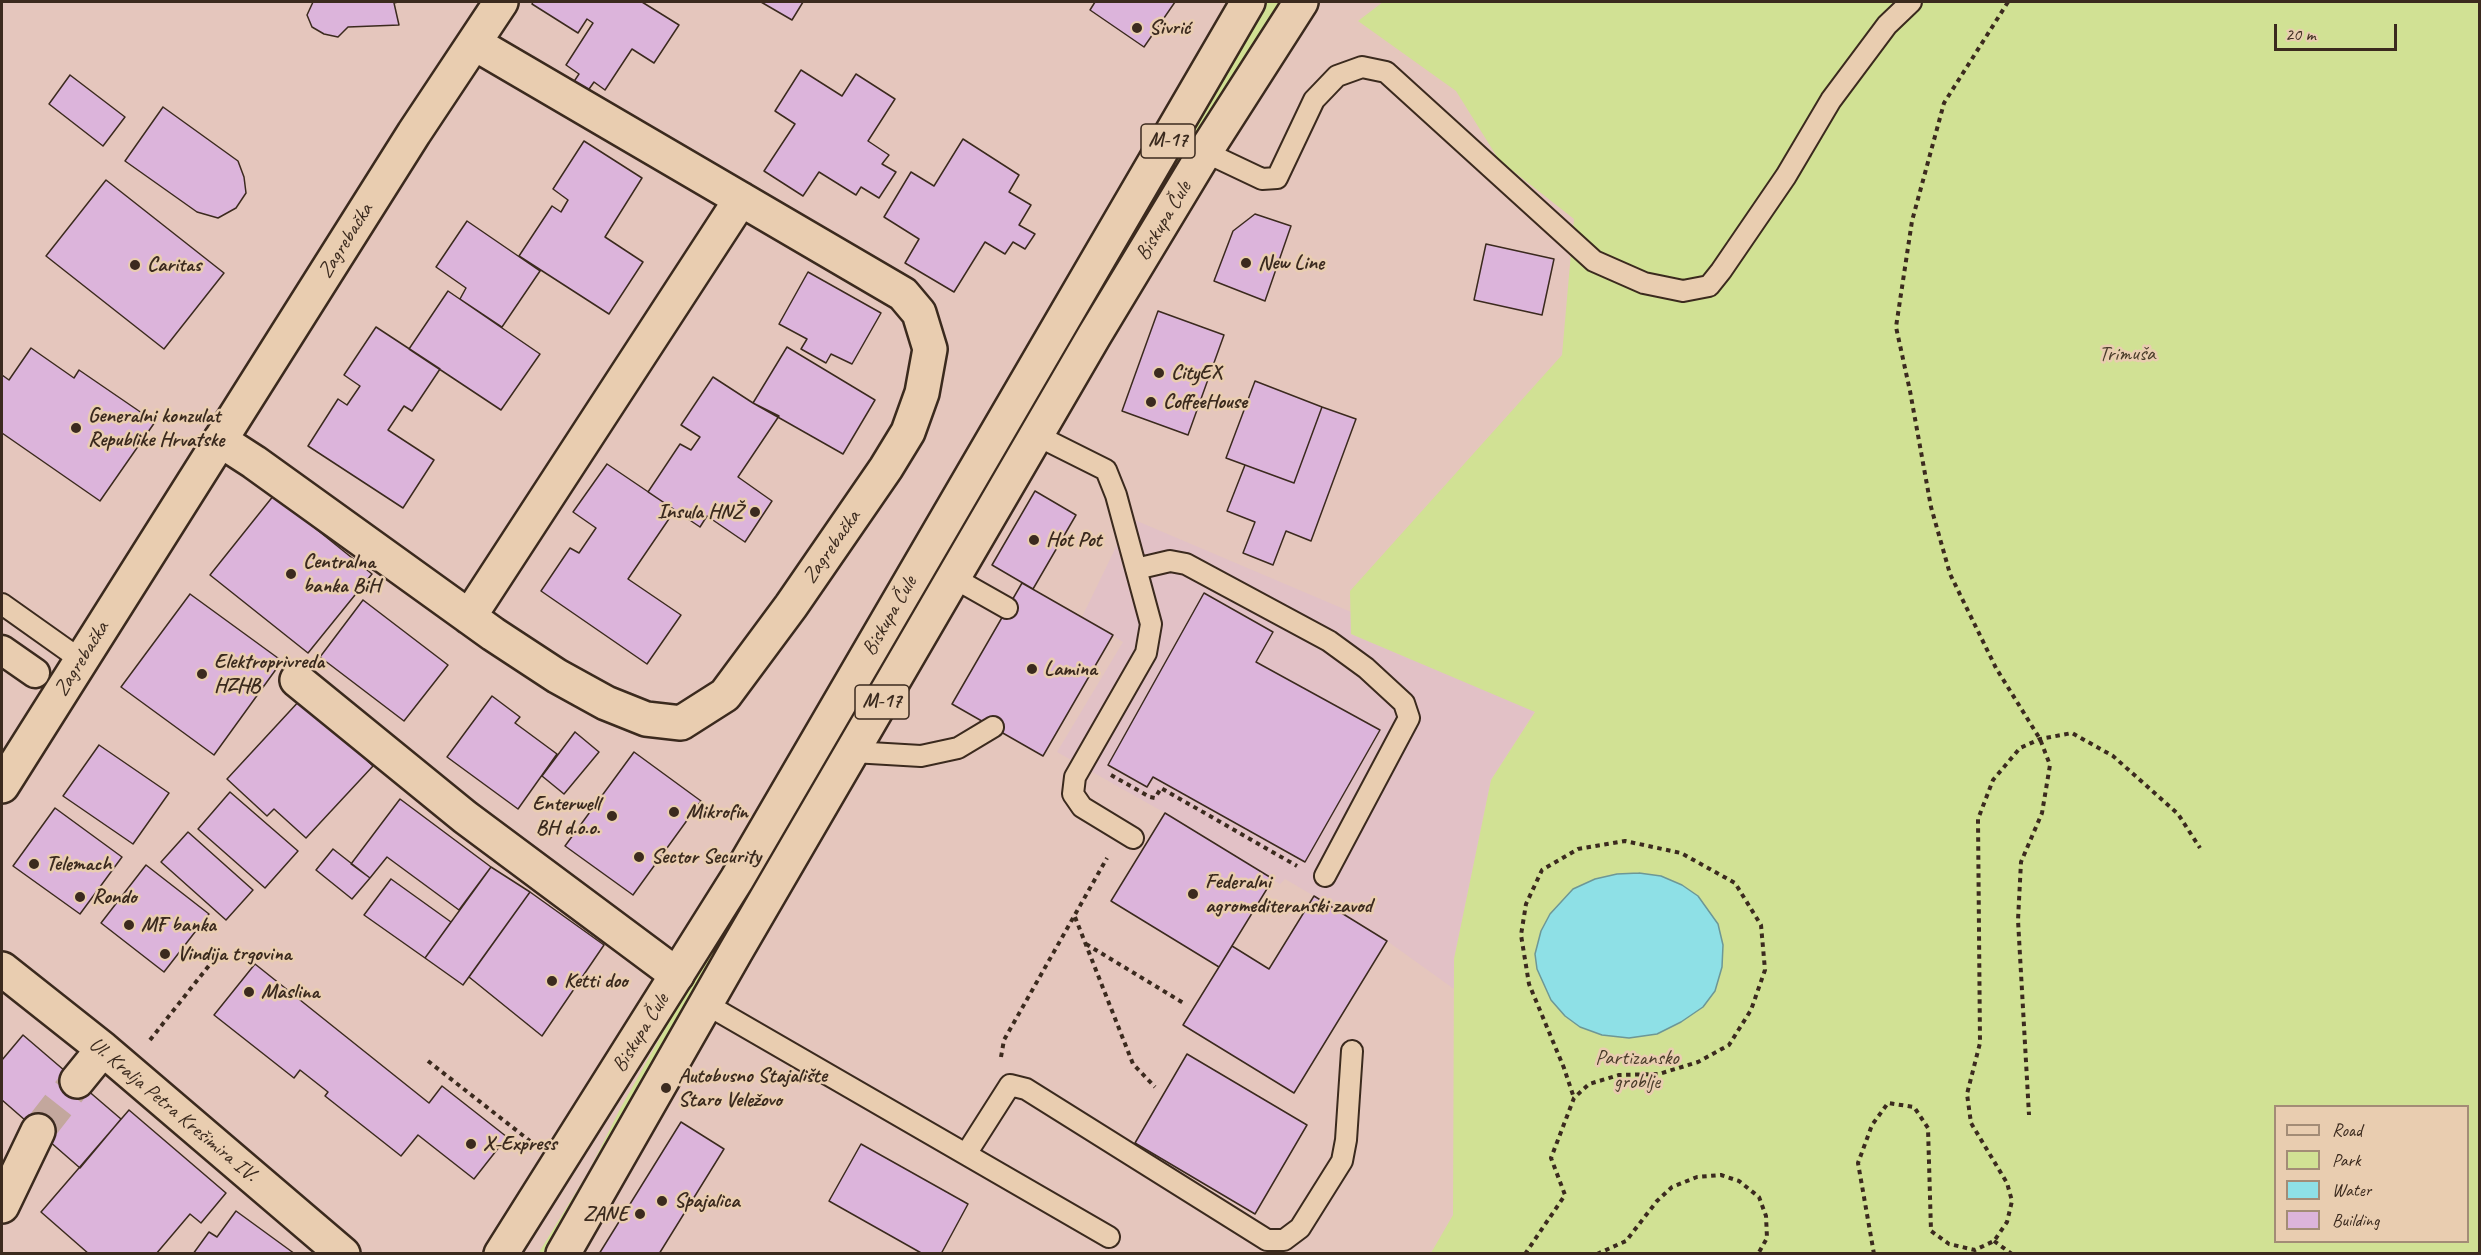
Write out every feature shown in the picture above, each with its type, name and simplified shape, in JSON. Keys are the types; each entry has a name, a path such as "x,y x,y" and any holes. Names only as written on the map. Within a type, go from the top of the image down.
{"street":[{"name":"Zagrebačka","path":"2,786 414,133 501,2"},
{"name":"Biskupa Čule","path":"501,1254 737,879 1248,2"},
{"name":"Biskupa Čule","path":"563,1254 1036,435 1205,152 1301,2"},
{"name":"Zagrebačka","path":"220,440 469,617 557,676 606,703 646,719 681,723 725,695 791,606 886,468 908,432 922,393 930,349 919,313 903,294 474,43"},
{"path":"469,617 741,199"},
{"path":"2,650 35,673"},
{"path":"297,680 465,817 677,975"},
{"name":"Ul. Kralja Petra Krešimira IV.","path":"2,969 103,1049 343,1254"},
{"path":"77,1081 103,1049"},
{"path":"2,1206 38,1131"}],"lane":[{"path":"1205,152 1262,179 1277,178 1314,100 1337,76 1362,67 1386,72 1594,261 1644,283 1683,291 1709,286 1786,176 1831,100 1887,25 1911,2"},
{"path":"1036,435 1106,470 1151,624 1146,653 1075,777 1073,794 1082,807 1128,835"},
{"path":"1136,569 1170,561 1186,564 1329,641 1366,668 1404,703 1409,718 1325,876"},
{"path":"954,578 1007,608"},
{"path":"2,604 81,660"},
{"path":"854,752 921,756 958,748 993,728"},
{"path":"706,1004 1109,1237"},
{"path":"966,1154 1010,1085 1026,1089 1267,1240 1284,1240 1300,1228 1342,1161 1346,1140 1352,1051"}],"path":[{"path":"2008,2 1944,103 1912,222 1896,327 1931,507 1950,574 1996,668 2040,738 2050,765 2042,813 2021,862 2018,920 2029,1115"},
{"path":"1874,1254 1858,1164 1872,1125 1888,1103 1914,1107 1928,1128 1931,1231 1949,1244 1975,1250 1994,1241 2007,1222 2012,1201 2007,1183 1971,1123 1967,1094 1980,1043 1978,819 1993,780 2020,748 2040,738 2072,733 2113,756 2178,814 2200,848"},
{"path":"1084,760 1150,797 1155,798 1161,788 1322,880 1325,876"},
{"path":"1010,1085 1000,1058 1004,1040 1075,916 1128,835"},
{"path":"1525,1254 1565,1195 1551,1158 1574,1098 1589,1084 1619,1075 1659,1074 1698,1062 1729,1045 1751,1010 1765,970 1761,925 1735,883 1681,853 1625,842 1578,849 1542,870 1526,904 1521,935 1529,984 1574,1098"},
{"path":"1075,916 1133,1064 1155,1087"},
{"path":"1086,944 1185,1004"},
{"path":"148,1042 222,949"},
{"path":"428,1061 533,1143"},
{"path":"1597,1254 1626,1241 1657,1201 1672,1187 1697,1177 1721,1175 1739,1181 1760,1197 1766,1216 1767,1238 1758,1254"},
{"path":"1994,1241 2012,1254"}],"shaded area":[{"path":"1130,518 1351,612 1351,634 1535,711 1491,780 1454,959 1454,989 1387,941 1314,896 1285,879 1280,884 1165,813 1057,752 1123,642 1082,617"}],"green space":[{"path":"1267,2 1288,2 549,1253 538,1254 589,1171 620,1109 728,917 1167,165"},
{"name":"Trimuša","path":"1383,2 2479,2 2479,1253 1431,1253 1453,1215 1454,959 1491,780 1535,712 1351,634 1350,591 1562,355 1574,219 1499,160 1456,91 1358,21"}],"water":[{"path":"1639,873 1661,876 1682,885 1698,896 1718,924 1723,945 1722,967 1715,991 1703,1007 1681,1022 1657,1034 1629,1038 1602,1035 1580,1027 1565,1016 1551,1000 1537,969 1535,954 1541,931 1550,914 1573,889 1595,879 1617,874"}],"building":[{"path":"313,2 398,2 394,3 399,25 348,27 338,37 324,34 312,27 307,15"},
{"path":"533,2 642,2 679,25 654,63 632,49 605,90 594,82 587,92 573,83 579,74 566,65 593,23 587,19 578,33 532,4"},
{"path":"761,2 803,2 792,20"},
{"name":"Sivrić","path":"1095,2 1175,2 1144,47 1090,10"},
{"path":"801,70 842,96 856,74 895,99 868,141 889,155 882,164 896,172 879,198 861,187 856,195 819,172 803,196 764,171 795,124 775,111"},
{"path":"70,75 125,117 103,146 49,104"},
{"path":"163,107 238,161 244,177 246,193 236,208 218,218 197,212 125,161"},
{"path":"963,139 1019,175 1009,192 1031,205 1019,225 1035,234 1025,249 1013,242 1005,254 985,242 954,292 905,263 919,239 884,217 911,172 934,186"},
{"path":"584,141 642,178 605,237 643,262 609,314 519,256 552,206 561,212 568,200 553,189"},
{"name":"Caritas","path":"106,180 224,273 164,349 46,256"},
{"path":"1255,214 1291,226 1265,301 1214,281 1233,231"},
{"path":"467,221 540,271 502,327 460,299 466,288 436,267"},
{"path":"1486,244 1554,259 1542,315 1474,300"},
{"path":"808,272 881,313 852,364 831,354 826,363 801,349 807,339 779,324"},
{"path":"448,291 540,354 501,410 409,349"},
{"path":"1158,311 1224,335 1188,435 1122,411"},
{"path":"376,327 440,369 412,411 404,406 388,430 434,460 403,508 308,446 338,399 347,405 360,386 344,375"},
{"path":"787,347 875,400 843,454 753,403"},
{"name":"Generalni konzulat Republike Hrvatske","path":"31,348 74,378 79,370 155,422 100,501 2,433 2,375 9,380"},
{"path":"713,377 753,403 779,416 738,477 772,501 745,542 707,516 700,527 648,492 680,444 691,450 700,437 681,425"},
{"path":"1255,381 1322,407 1294,483 1226,458"},
{"path":"1322,407 1356,419 1311,541 1286,531 1273,565 1243,553 1255,522 1227,511 1245,465 1294,483"},
{"path":"607,464 675,510 628,579 681,615 647,664 541,591 570,548 579,553 596,528 573,512"},
{"path":"1035,491 1076,515 1033,589 992,565"},
{"name":"Centralna banka BiH","path":"274,495 372,574 308,653 210,575"},
{"name":"Lamina","path":"1022,583 1113,635 1043,756 952,704"},
{"path":"1204,593 1273,632 1256,662 1380,730 1305,862 1153,777 1147,787 1108,765"},
{"name":"Elektroprivreda HZHB","path":"190,594 282,661 214,755 121,687"},
{"path":"363,600 448,665 404,721 320,657"},
{"path":"492,696 520,717 515,723 557,754 518,809 447,757"},
{"path":"301,699 373,766 306,838 274,809 267,816 227,779"},
{"path":"575,732 599,752 564,794 542,776"},
{"path":"99,745 169,793 133,844 63,796"},
{"path":"634,752 701,801 633,895 565,846"},
{"path":"230,792 298,851 265,888 198,829"},
{"path":"400,799 491,867 459,910 387,857 370,878 351,864"},
{"path":"55,808 122,857 80,914 13,866"},
{"path":"1165,813 1273,879 1219,967 1111,901"},
{"path":"188,832 253,890 226,920 161,862"},
{"path":"333,849 370,878 352,899 316,870"},
{"path":"146,865 209,914 164,972 101,923"},
{"path":"491,867 530,892 463,985 425,958"},
{"path":"391,879 451,922 425,958 364,915"},
{"path":"530,892 604,945 542,1036 469,977"},
{"path":"1314,896 1387,941 1294,1093 1183,1025 1232,946 1269,969"},
{"path":"255,964 429,1103 442,1086 507,1137 474,1179 418,1135 401,1156 325,1096 328,1092 300,1070 294,1078 214,1015"},
{"path":"23,1035 121,1119 80,1168 2,1100 2,1060"},
{"path":"1187,1054 1307,1125 1255,1214 1135,1143"},
{"path":"129,1110 226,1193 201,1223 190,1214 156,1254 89,1254 41,1212"},
{"name":"Spajalica","path":"681,1122 724,1149 659,1254 599,1254"},
{"path":"861,1144 968,1204 941,1254 923,1254 829,1201"},
{"path":"236,1211 295,1254 193,1254 209,1232 217,1237"}],"tunnel":[{"path":"38,1131 77,1081"}],"place":[{"name":"Sivrić","path":"1137,28"},
{"name":"New Line","path":"1246,263"},
{"name":"Caritas","path":"135,265"},
{"name":"CityEX","path":"1159,373"},
{"name":"CoffeeHouse","path":"1151,402"},
{"name":"Generalni konzulat Republike Hrvatske","path":"76,428"},
{"name":"Insula HNŽ","path":"755,512"},
{"name":"Hot Pot","path":"1034,540"},
{"name":"Centralna banka BiH","path":"291,574"},
{"name":"Lamina","path":"1032,669"},
{"name":"Elektroprivreda HZHB","path":"202,674"},
{"name":"Mikrofin","path":"674,812"},
{"name":"Enterwell BH d.o.o.","path":"612,816"},
{"name":"Sector Security","path":"639,857"},
{"name":"Telemach","path":"34,864"},
{"name":"Federalni agromediteranski zavod","path":"1193,894"},
{"name":"Rondo","path":"80,897"},
{"name":"MF banka","path":"129,925"},
{"name":"Vindija trgovina","path":"165,954"},
{"name":"Ketti doo","path":"552,981"},
{"name":"Maslina","path":"249,992"},
{"name":"Autobusno Stajalište Staro Veležovo","path":"666,1088"},
{"name":"X-Express","path":"471,1144"},
{"name":"Spajalica","path":"662,1201"},
{"name":"ZANE","path":"640,1214"}],"park label":[{"name":"Partizansko groblje","path":"1637,1070"}]}
